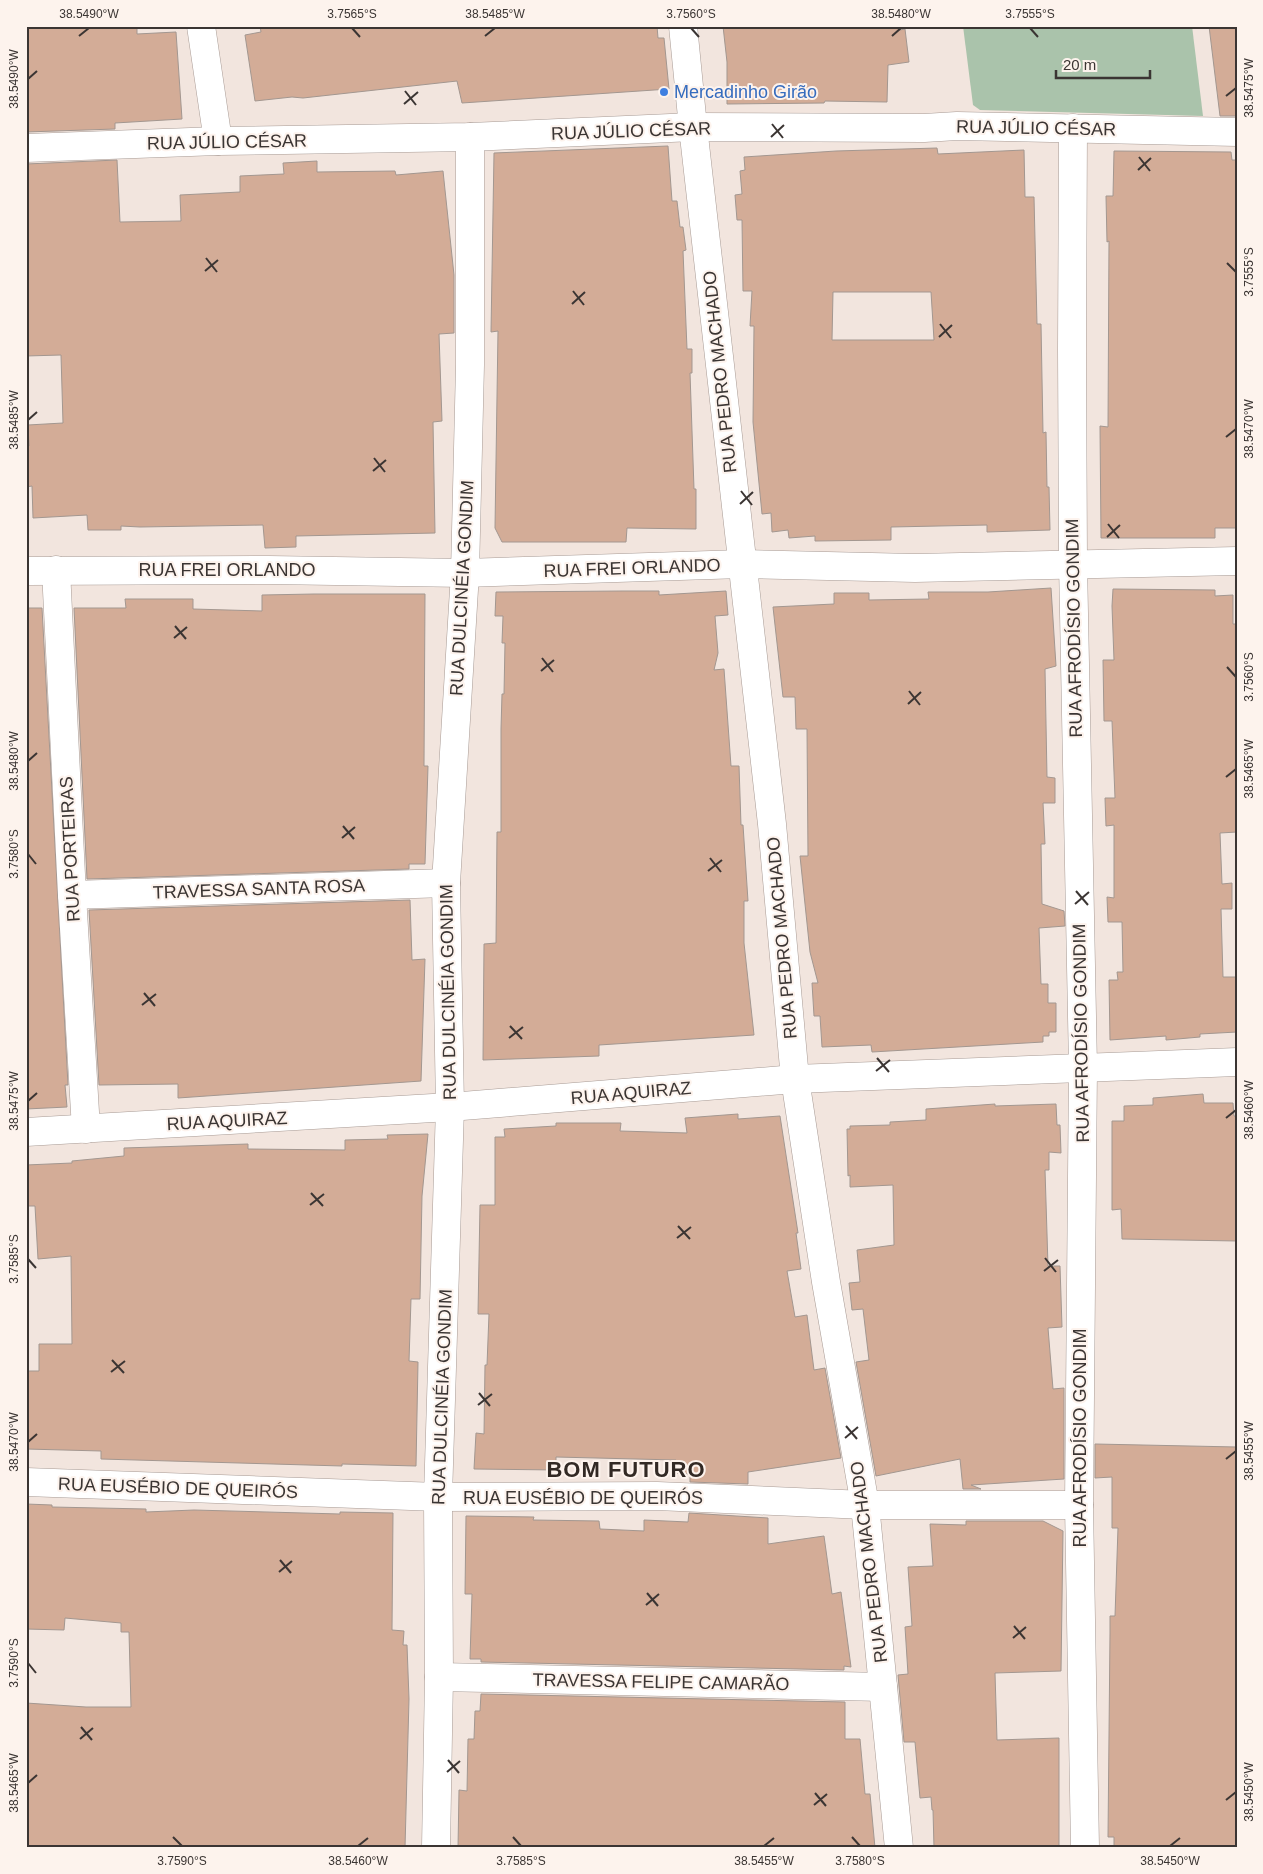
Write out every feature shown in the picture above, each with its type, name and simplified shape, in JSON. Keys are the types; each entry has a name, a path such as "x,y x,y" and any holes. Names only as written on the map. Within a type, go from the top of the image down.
{"street":[{"path":"201,26 218,141"},
{"name":"RUA PEDRO MACHADO","path":"683,26 772,824 795,1080 826,1282 865,1505 899,1848"},
{"name":"RUA JÚLIO CÉSAR","path":"26,148 218,141 470,138 693,128 924,128 957,126 1237,132"},
{"name":"RUA AFRODÍSIO GONDIM","path":"1074,128 1073,563 1083,1067 1079,1505 1085,1848"},
{"name":"RUA DULCINÉIA GONDIM","path":"436,1848 439,1677 438,1497 450,1107 446,883 465,573 470,355 470,138"},
{"name":"RUA FREI ORLANDO","path":"26,571 269,570 465,573 742,564 915,568 1237,560"},
{"name":"RUA PORTEIRAS","path":"56,570 86,1129"},
{"name":"TRAVESSA SANTA ROSA","path":"72,896 446,883"},
{"name":"RUA AQUIRAZ","path":"26,1132 450,1107 795,1080 1237,1062"},
{"name":"RUA EUSÉBIO DE QUEIRÓS","path":"26,1482 438,1497 657,1496 865,1505 1079,1505"},
{"name":"TRAVESSA FELIPE CAMARÃO","path":"439,1677 883,1687"}],"green space":[{"path":"963,26 1192,26 1203,116 980,110 973,105"}],"building":[{"path":"26,26 137,26 137,34 176,32 182,119 115,123 115,129 26,132"},
{"path":"260,26 657,26 658,38 664,38 669,89 462,103 457,81 303,98 292,97 255,101 245,35 261,32"},
{"path":"723,26 900,26 900,30 905,29 909,62 888,65 887,102 825,101 824,103 727,104 727,62"},
{"path":"1209,26 1237,26 1237,116 1220,116"},
{"path":"668,146 672,201 677,201 680,227 683,227 686,250 683,251 687,349 692,349 692,373 690,373 694,489 696,489 696,529 627,528 626,542 502,542 495,528 498,331 491,332 494,153"},
{"path":"937,148 938,154 1024,150 1025,197 1034,197 1037,324 1041,324 1043,433 1046,432 1050,530 987,532 987,525 891,527 891,540 815,541 815,536 789,538 788,530 772,532 771,513 762,514 753,422 754,326 750,326 752,291 743,291 742,220 737,220 735,195 742,194 740,171 745,170 744,157 836,151","holes":["833,292 931,292 934,340 832,340"]},
{"path":"1114,151 1231,152 1232,160 1237,160 1237,528 1215,528 1215,538 1101,538 1100,426 1108,427 1109,241 1107,242 1106,196 1113,196"},
{"path":"117,160 120,222 181,221 180,195 240,192 240,176 284,174 283,163 317,161 317,172 395,171 396,175 443,171 454,275 454,333 439,334 442,421 433,422 435,533 296,536 296,547 265,548 263,525 121,526 121,530 88,530 87,515 33,518 32,486 26,487 26,446 29,446 28,425 63,423 61,355 26,356 26,164"},
{"path":"1051,588 1056,666 1045,669 1047,777 1055,778 1055,803 1043,803 1045,844 1041,844 1042,904 1064,911 1065,926 1039,928 1041,984 1048,984 1048,1003 1056,1003 1056,1032 1049,1032 1049,1036 1043,1036 1043,1042 872,1052 871,1045 822,1047 820,1016 814,1016 812,983 818,983 810,952 800,856 808,856 807,729 796,729 795,697 783,697 773,607 834,604 834,593 869,593 869,600 929,599 928,592 988,592"},
{"path":"1113,589 1215,590 1215,596 1233,595 1233,624 1237,624 1237,832 1220,833 1222,884 1232,883 1232,909 1221,909 1223,977 1237,977 1237,1032 1200,1034 1200,1037 1166,1040 1166,1036 1110,1040 1109,980 1118,980 1117,972 1123,972 1122,922 1108,922 1107,897 1114,898 1114,825 1106,826 1105,798 1115,798 1112,721 1104,721 1103,660 1114,660"},
{"path":"659,591 659,595 726,591 728,615 715,616 718,653 714,670 724,669 731,766 739,766 741,825 743,825 748,901 744,901 744,943 754,1035 599,1045 599,1056 483,1060 484,944 496,943 497,832 501,832 501,729 505,643 502,643 503,616 495,616 496,592"},
{"path":"425,594 424,766 428,766 425,864 409,864 409,869 87,879 74,608 126,608 125,599 193,599 193,609 262,611 262,595"},
{"path":"26,608 42,608 68,1085 65,1085 67,1107 26,1109"},
{"path":"410,900 412,960 425,959 421,1081 178,1098 178,1084 99,1085 89,910"},
{"path":"1203,1094 1204,1103 1233,1103 1234,1116 1237,1116 1237,1241 1122,1239 1121,1209 1112,1210 1112,1121 1124,1121 1124,1106 1153,1105 1153,1098"},
{"path":"995,1104 995,1106 1056,1104 1057,1125 1060,1125 1061,1153 1049,1152 1049,1170 1045,1170 1048,1266 1060,1266 1062,1327 1048,1328 1053,1389 1064,1388 1064,1479 971,1485 981,1489 963,1489 960,1459 876,1476 856,1362 869,1360 863,1309 852,1310 849,1283 860,1282 857,1250 894,1245 893,1185 850,1187 847,1129 850,1129 850,1126 890,1125 890,1122 926,1120 926,1109"},
{"path":"738,1114 738,1119 780,1116 798,1233 796,1233 801,1269 787,1271 795,1317 807,1315 814,1370 825,1368 841,1458 748,1472 748,1484 690,1482 690,1474 676,1473 676,1460 556,1457 556,1470 474,1469 476,1433 484,1434 485,1365 487,1365 489,1314 478,1314 480,1205 495,1205 495,1137 505,1137 504,1129 556,1126 556,1123 621,1123 620,1131 687,1133 685,1118"},
{"path":"428,1134 422,1196 420,1299 411,1299 409,1361 418,1362 416,1466 342,1464 342,1466 101,1459 101,1451 26,1449 26,1371 39,1371 39,1344 72,1344 71,1256 38,1259 35,1206 26,1206 26,1165 72,1163 72,1161 124,1156 124,1148 248,1144 248,1149 345,1150 345,1140 388,1139 387,1135"},
{"path":"1095,1444 1237,1447 1237,1848 1114,1848 1114,1837 1108,1837 1110,1616 1115,1616 1118,1528 1112,1528 1112,1477 1095,1478"},
{"path":"26,1504 52,1505 52,1507 146,1509 146,1512 194,1510 340,1514 340,1512 393,1513 392,1630 404,1631 403,1645 407,1645 409,1699 405,1848 26,1848 26,1703 86,1707 131,1707 129,1632 121,1632 121,1623 65,1618 64,1630 26,1629"},
{"path":"689,1513 768,1518 768,1544 824,1536 832,1594 841,1592 851,1667 844,1666 844,1670 481,1662 481,1659 470,1659 472,1594 465,1594 466,1516 534,1517 533,1520 599,1521 600,1529 644,1531 644,1520 688,1522"},
{"path":"966,1521 1043,1521 1063,1531 1061,1671 995,1673 997,1740 1059,1738 1059,1848 934,1848 931,1797 920,1798 915,1742 904,1742 898,1675 908,1674 905,1627 912,1626 908,1567 933,1566 930,1524 966,1525"},
{"path":"481,1694 845,1702 845,1739 860,1739 865,1794 870,1794 875,1848 458,1848 459,1790 467,1791 468,1739 474,1739 475,1711 480,1711"}],"place":[{"name":"Mercadinho Girão","path":"664,92"}],"district":[{"name":"BOM FUTURO","path":"626,1469"}]}
